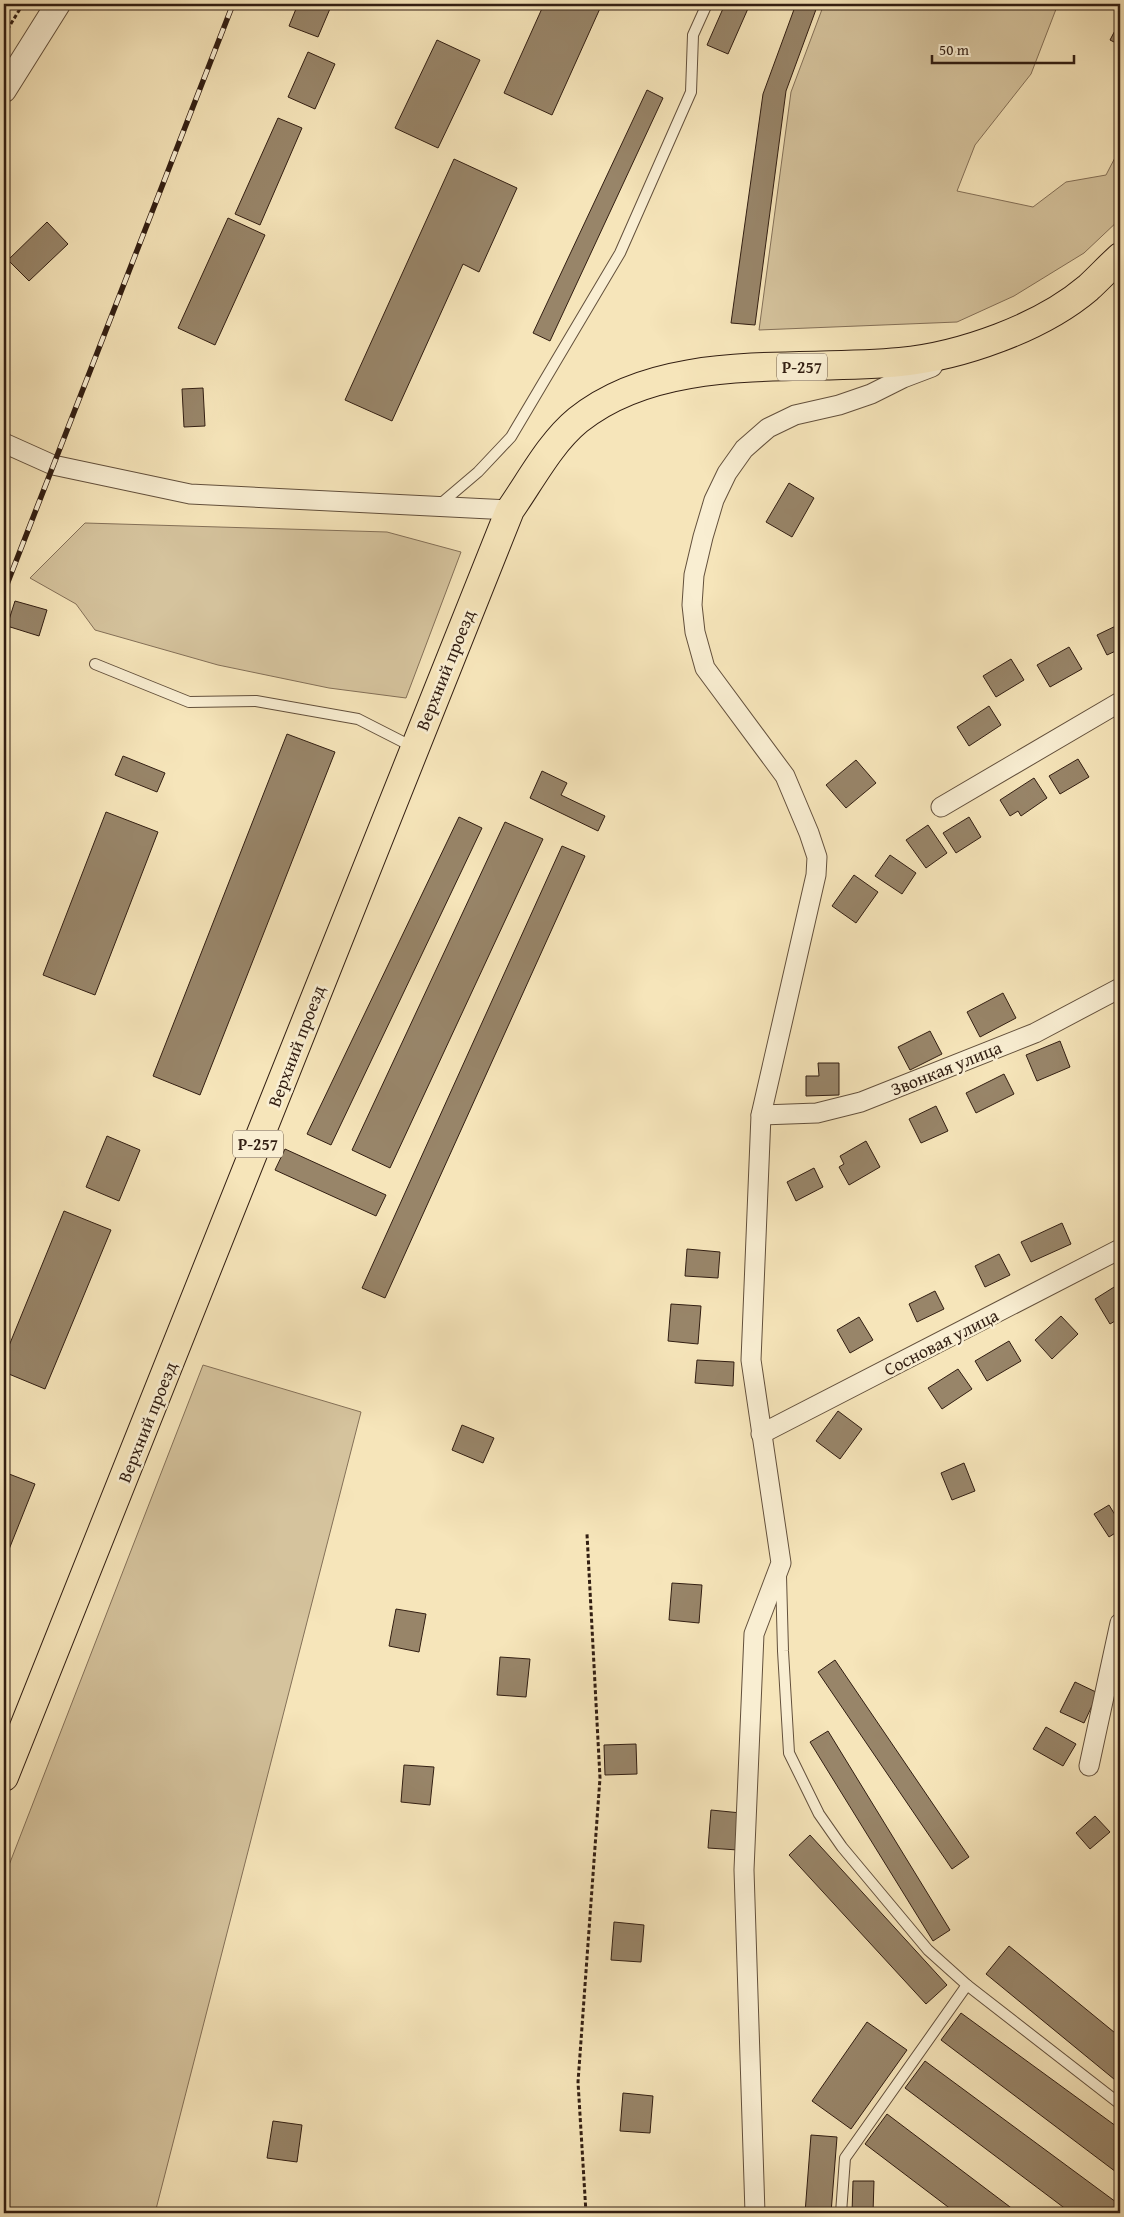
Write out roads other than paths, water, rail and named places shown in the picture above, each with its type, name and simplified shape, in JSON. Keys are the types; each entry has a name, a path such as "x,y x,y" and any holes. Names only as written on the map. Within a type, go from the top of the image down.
{"highway":[{"name":"Р-257","path":"510,510 554,446 578,420 622,393 648,382 679,375 712,371 900,362 938,355 1022,328 1051,313 1087,289 1120,257"},
{"name":"Верхний проезд","path":"4,1777 510,510"}],"street":[{"path":"4,90 58,4"},
{"path":"761,1434 751,1360 761,1115 816,874 816,857 809,833 785,776 705,668 695,632 692,605 694,575 714,500 727,473 744,449 768,428 795,415 839,405 871,394 903,378 932,368 938,355"},
{"path":"4,444 53,465 190,494 510,510"},
{"path":"941,807 1120,702"},
{"name":"Звонкая улица","path":"761,1115 817,1113 861,1102 1035,1033 1120,988"},
{"name":"Сосновая улица","path":"761,1434 1120,1249"},
{"path":"755,2213 745,1850 754,1634 781,1563"},
{"path":"1089,1766 1120,1623"}],"lane":[{"path":"437,506 478,472 511,437 620,253 691,92 693,35 707,4"},
{"path":"95,664 189,702 256,701 358,719 414,747"},
{"path":"761,1434 781,1563 782,1651 789,1753 819,1814 842,1847 928,1950 967,1985 1120,2104"},
{"path":"841,2213 845,2158 967,1985"}],"railway":[{"path":"4,592 233,4"}]}
